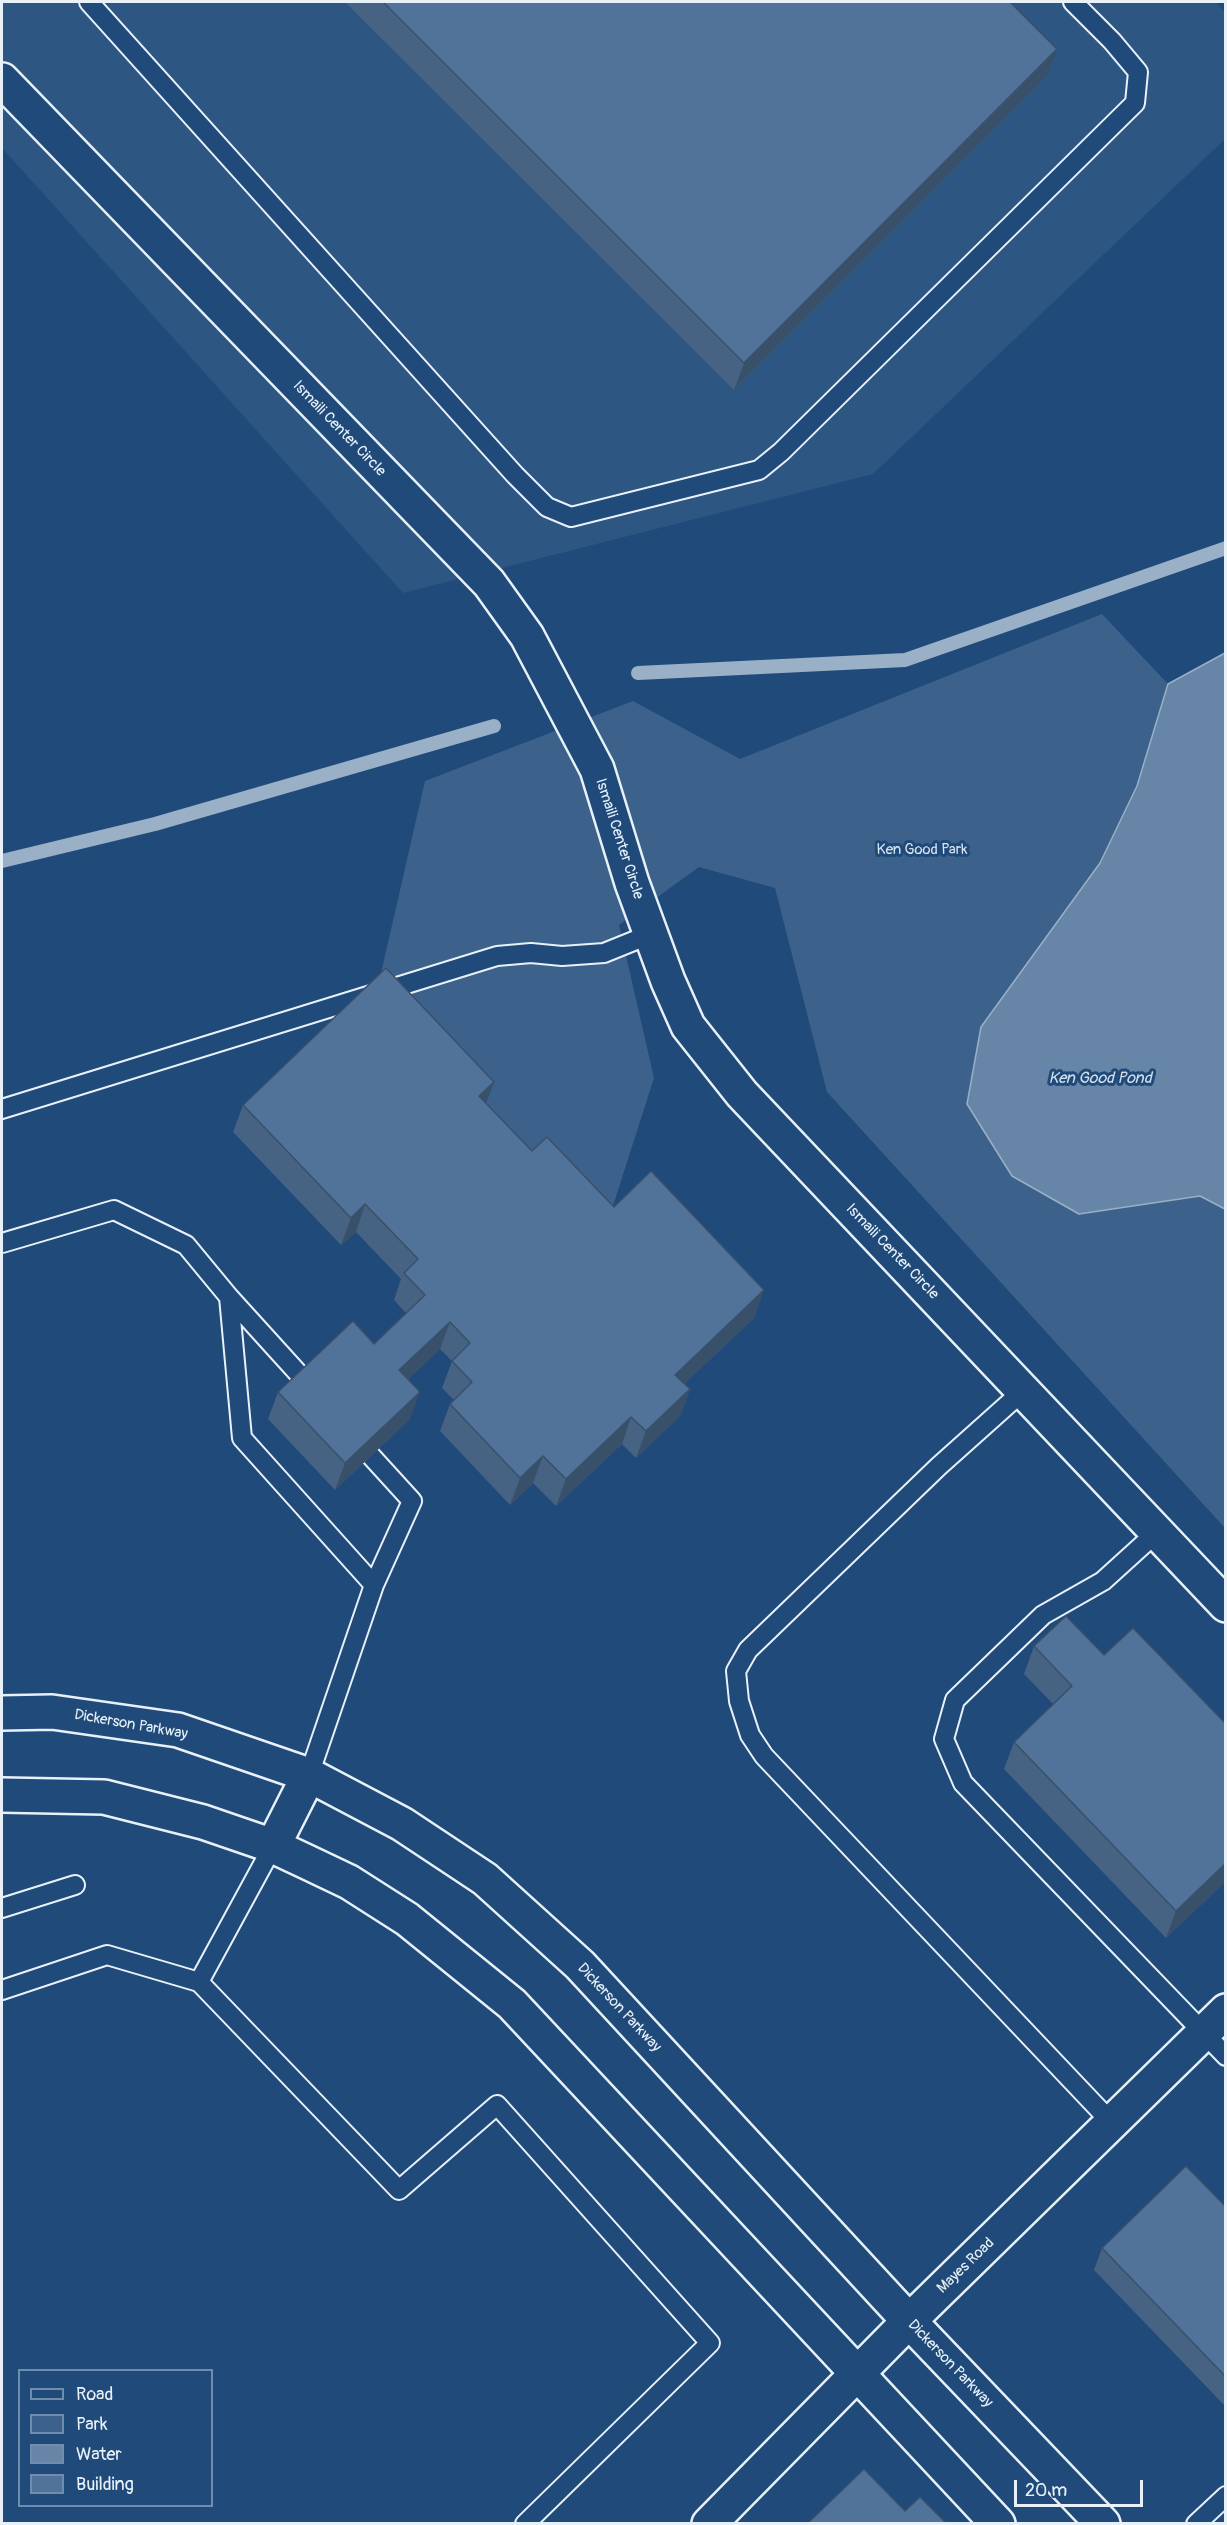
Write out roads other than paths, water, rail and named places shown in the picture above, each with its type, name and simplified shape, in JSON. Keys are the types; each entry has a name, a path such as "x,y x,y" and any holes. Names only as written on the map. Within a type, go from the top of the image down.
{"street":[{"name":"Ismaili Center Circle","path":"2,80 489,583 527,636 597,769 632,883 688,1026 742,1094 1226,1605"},
{"name":"Dickerson Parkway","path":"2,1713 52,1712 178,1730 309,1775 402,1824 485,1879 580,1965 909,2321 1103,2523"},
{"path":"273,1846 309,1775"},
{"path":"2,1795 104,1797 202,1822 273,1846 349,1882 407,1919 512,2004 998,2523"},
{"name":"Mayes Road","path":"709,2523 909,2321 1112,2123 1218,2033"}],"lane":[{"path":"89,2 515,475 547,507 571,517 759,470 781,452 1135,103 1138,72 1112,41 1073,2"},
{"path":"2,1109 497,956 531,953 562,956 604,953 651,934"},
{"path":"2,1243 114,1210 186,1245 229,1297 307,1383"},
{"path":"229,1297 242,1438 374,1585"},
{"path":"1024,1390 939,1466 748,1650 736,1671 739,1701 750,1735 764,1755 1112,2123"},
{"path":"309,1775 374,1585 412,1501 371,1456"},
{"path":"1157,1532 1103,1581 1043,1615 987,1669 956,1700 944,1739 963,1784 1218,2033"},
{"path":"199,1982 273,1846"},
{"path":"2,1908 75,1885"},
{"path":"2,1990 107,1955 199,1982 399,2190 497,2105 710,2343 525,2523"},
{"path":"1196,2523 1226,2496"}],"water":[{"name":"Ken Good Pond","path":"1225,653 1225,1209 1200,1196 1079,1214 1012,1176 967,1104 981,1027 1100,863 1137,786 1168,684"}],"waterway":[{"path":"638,673 905,660 1226,548"},
{"path":"2,861 155,824 494,726"}],"park label":[{"name":"Ken Good Park","path":"922,850"}]}
